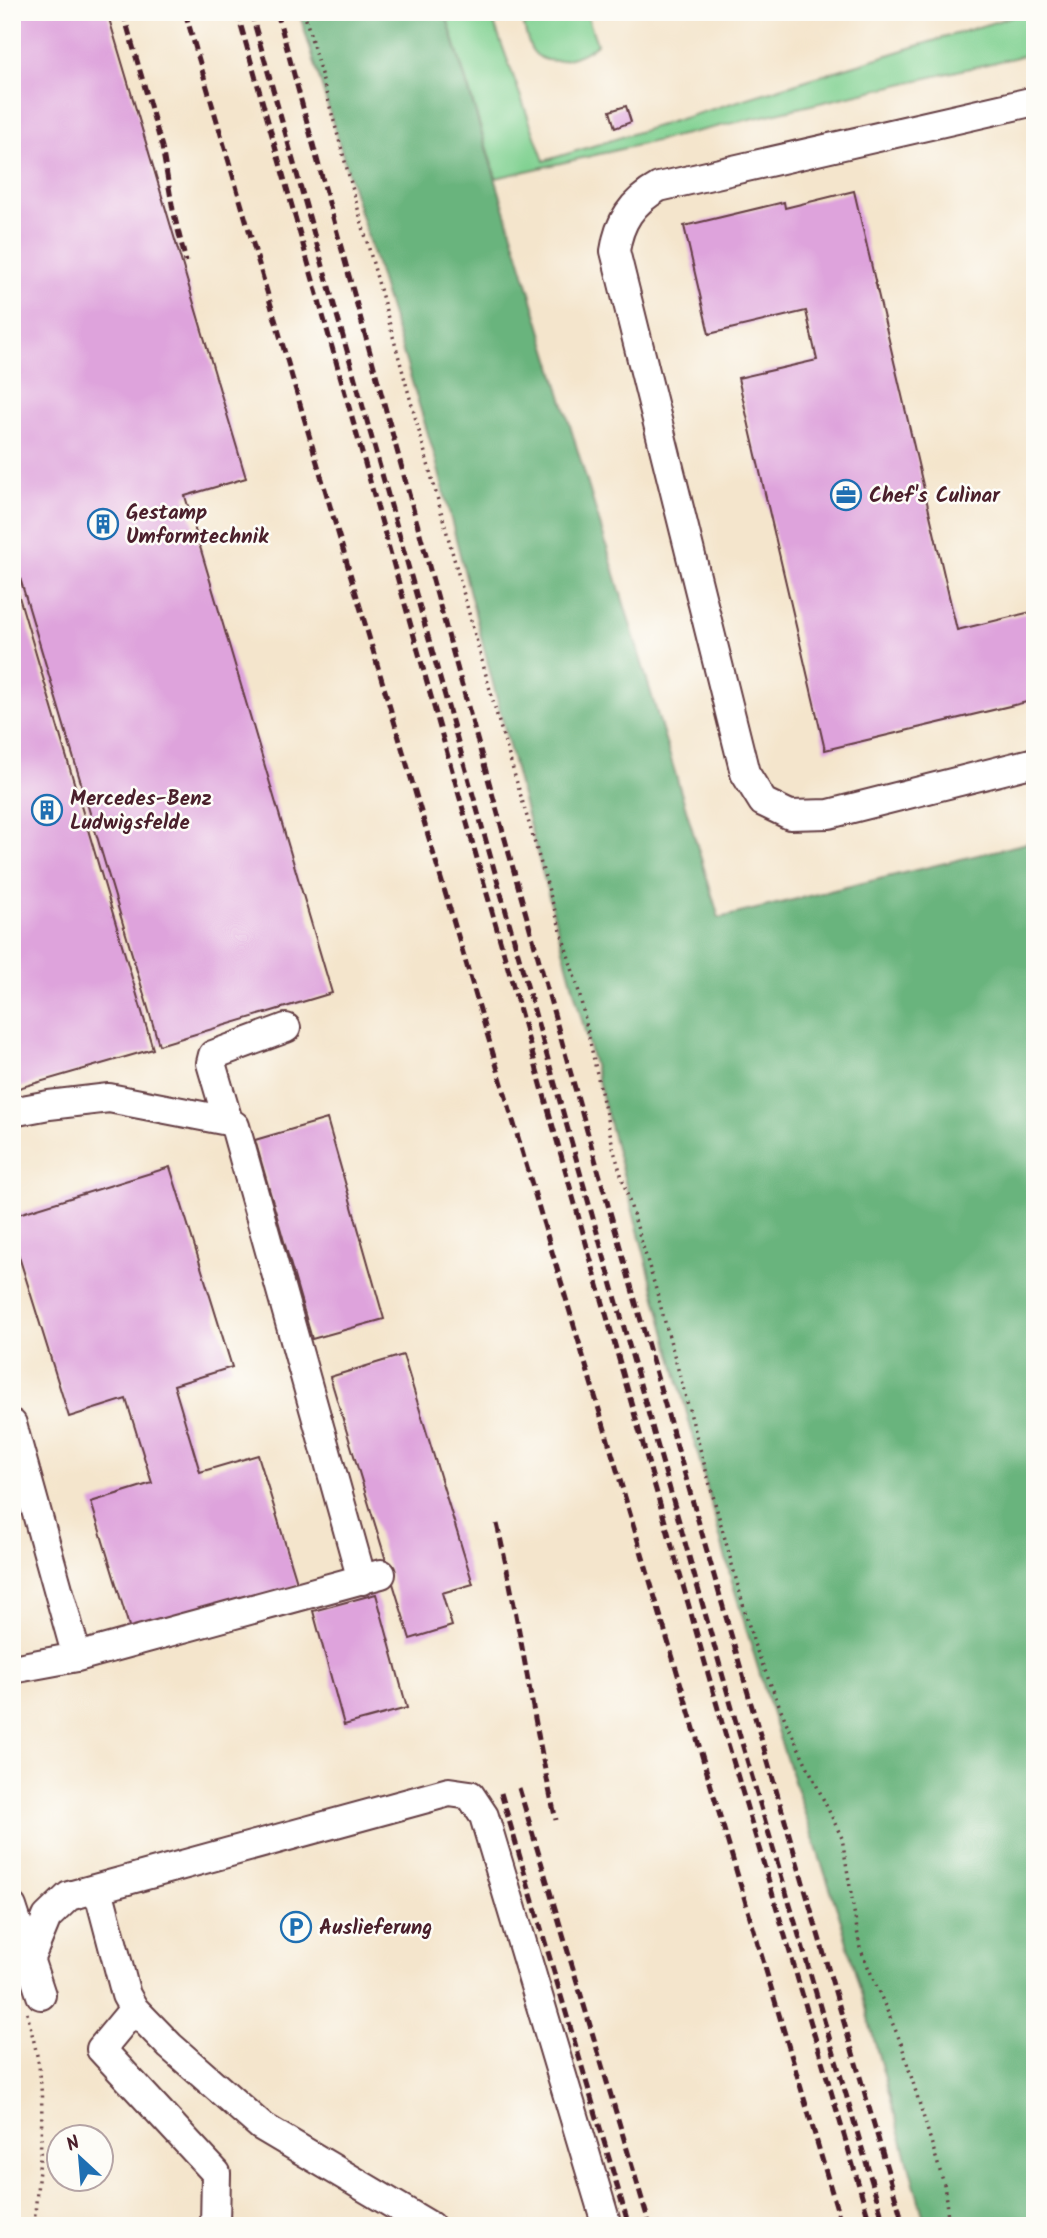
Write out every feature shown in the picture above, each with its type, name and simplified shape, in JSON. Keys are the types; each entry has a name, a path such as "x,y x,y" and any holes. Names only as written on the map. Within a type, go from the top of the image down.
{"lane":[{"path":"1035,101 659,187 642,196 631,209 617,231 615,251 746,773 763,803 790,815 828,814 1035,762"},
{"path":"228,1121 211,1063 214,1055 286,1028"},
{"path":"12,1112 106,1098 228,1121 235,1126 371,1577 77,1657 12,1669"},
{"path":"12,1424 77,1657"},
{"path":"30,1958 47,1917 69,1896 449,1792 470,1795 484,1816 607,2226"},
{"path":"98,1889 126,1995 134,2009 170,2046 261,2126 430,2226"},
{"path":"12,1907 30,1958 33,2000"},
{"path":"134,2009 101,2049 216,2173 215,2226"}],"path":[{"path":"304,12 498,719 579,992 614,1150 655,1286 754,1644 787,1724 842,1838 860,1948 901,2043 944,2184 949,2226"},
{"path":"33,2000 41,2087 41,2147 34,2226"}],"green space":[{"path":"299,12 445,12 719,918 1035,841 1035,2226 926,2226 841,1921 776,1728 731,1578 518,781 435,457"},
{"path":"445,12 490,12 544,161 1027,12 1035,12 1035,53 496,178"},
{"path":"521,12 586,12 597,44 574,57 546,60 532,50"}],"building":[{"name":"Gestamp Umformtechnik","path":"12,12 107,12 246,478 185,496 332,993 159,1045 12,551"},
{"path":"626,106 631,122 615,128 610,111"},
{"name":"Chef's Culinar","path":"854,191 957,630 1035,611 1035,700 825,750 738,378 817,360 806,311 709,334 684,226 784,202 785,208"},
{"name":"Mercedes-Benz Ludwigsfelde","path":"12,573 153,1049 12,1090"},
{"path":"327,1119 384,1319 312,1339 255,1140"},
{"path":"170,1167 232,1367 174,1385 200,1472 258,1455 298,1585 132,1636 91,1502 152,1483 126,1399 69,1417 12,1234 12,1216"},
{"path":"403,1355 473,1584 442,1593 452,1626 410,1639 330,1377"},
{"path":"376,1594 407,1708 344,1725 313,1611"}],"railway":[{"path":"123,12 162,147 173,210 186,262"},
{"path":"185,12 842,2226"},
{"path":"237,12 726,1737 871,2226"},
{"path":"251,12 739,1733 885,2226"},
{"path":"277,12 584,1120 742,1674 904,2226"},
{"path":"497,1524 556,1820"},
{"path":"519,1788 650,2226"},
{"path":"501,1793 629,2226"}],"place":[{"name":"Chef's Culinar","path":"846,495"},
{"name":"Gestamp Umformtechnik","path":"103,524"},
{"name":"Mercedes-Benz Ludwigsfelde","path":"47,810"},
{"name":"Auslieferung","path":"296,1927"}]}
